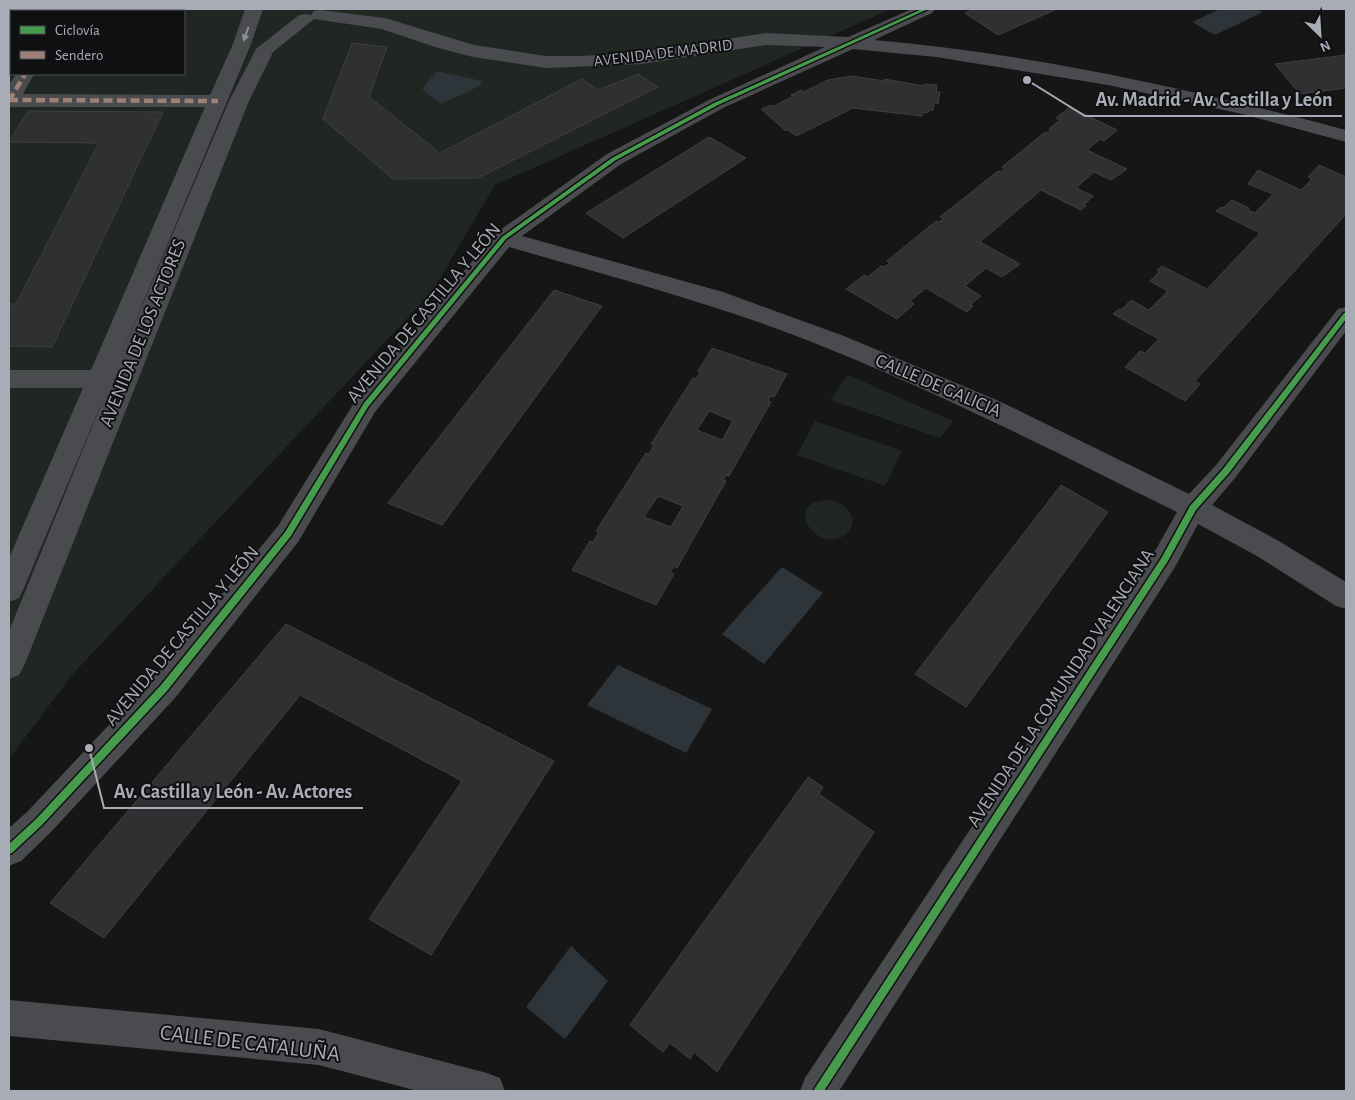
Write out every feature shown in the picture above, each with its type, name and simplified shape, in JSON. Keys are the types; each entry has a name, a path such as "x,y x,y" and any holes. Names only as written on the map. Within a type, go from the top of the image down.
{"street":[{"name":"AVENIDA DE MADRID","path":"254,9 278,18 320,14 385,24 414,35 473,51 546,62 642,58 766,39 849,42 923,49 1108,79 1245,109 1346,136"},
{"name":"AVENIDA DE LOS ACTORES","path":"9,590 218,101 254,9"},
{"name":"AVENIDA DE MADRID","path":"366,9 385,24"},
{"name":"AVENIDA DE CASTILLA Y LEÓN","path":"9,850 39,822 164,688 288,534 366,405 504,238 614,159 716,104 849,42 926,9"},
{"name":"AVENIDA DE LOS ACTORES","path":"9,666 239,101 265,49 320,14"},
{"name":"AVENIDA DE MADRID","path":"766,39 786,45 809,61"},
{"path":"9,100 24,75"},
{"path":"9,100 218,101"},
{"name":"CALLE DE GALICIA","path":"504,238 715,298 836,342 990,408 1193,508 1267,548 1346,597"},
{"name":"AVENIDA DE LA COMUNIDAD VALENCIANA","path":"818,1091 1165,559 1193,508 1226,471 1346,315"},
{"path":"9,379 124,380"},
{"name":"CALLE DE CATALUÑA","path":"9,1018 319,1047 487,1091"}],"shaded area":[{"path":"9,9 891,9 495,185 432,292 72,675 9,759"},
{"path":"1220,9 1255,9 1263,12 1215,35 1192,22"},
{"path":"437,71 482,81 480,86 441,104 422,89"},
{"path":"848,375 953,421 940,438 830,400"},
{"path":"815,421 902,451 885,486 797,455"},
{"path":"831,500 840,503 849,511 853,524 843,536 831,540 820,537 811,529 806,520 806,510 814,503"},
{"path":"782,567 823,593 764,664 722,634"},
{"path":"618,665 712,709 686,753 587,705"},
{"path":"571,946 608,981 565,1039 526,1007"}],"building":[{"path":"975,9 1057,9 998,35 965,13"},
{"path":"352,43 387,47 369,97 440,153 582,79 598,90 638,74 658,87 478,178 393,179 323,119"},
{"path":"1346,55 1346,88 1300,94 1275,64"},
{"path":"852,76 924,86 924,84 937,85 936,92 940,92 938,104 934,103 933,110 929,110 928,113 923,112 922,116 853,108 796,136 788,130 786,131 761,109 774,106 794,96 791,95 801,90 804,92 828,80"},
{"path":"1070,107 1117,130 1104,141 1100,139 1087,150 1127,169 1111,180 1094,172 1076,188 1093,196 1081,210 1041,190 980,242 1020,264 1002,277 986,268 965,286 981,296 970,305 973,306 967,312 926,288 910,301 914,304 897,319 846,289 864,275 868,277 881,266 885,267 889,263 887,261 936,221 939,222 944,219 940,217 998,171 1001,172 1005,169 1002,167 1045,132 1047,133 1052,130 1049,129 1060,120 1056,118"},
{"path":"28,111 163,112 52,347 9,346 9,304 16,304 99,143 9,142"},
{"path":"709,137 746,158 623,238 586,213"},
{"path":"1319,165 1346,177 1346,214 1195,381 1200,384 1185,401 1125,367 1140,351 1145,353 1159,339 1113,314 1119,309 1121,310 1131,300 1149,310 1168,291 1150,281 1162,266 1207,289 1260,233 1216,211 1232,200 1255,213 1273,194 1248,184 1258,170 1301,190 1312,179 1308,177"},
{"path":"554,290 602,306 442,525 388,503"},
{"path":"712,348 787,374 774,397 771,396 768,401 771,402 729,476 726,475 723,480 726,481 677,568 674,566 670,573 674,574 656,605 572,570 590,541 593,542 599,532 596,531 646,453 649,454 654,445 651,444 693,378 696,379 700,372 698,371","holes":["709,411 733,421 722,440 697,430","658,496 683,506 671,527 644,517"]},
{"path":"1061,485 1108,512 966,707 915,674"},
{"path":"286,624 554,761 431,955 369,919 462,781 300,695 104,938 50,903"},
{"path":"808,777 823,787 819,794 874,832 717,1072 694,1052 690,1059 670,1043 663,1052 630,1025"}],"marked path":[{"path":"9,101 24,75"},
{"path":"9,100 218,101"}],"cycle path":[{"path":"9,850 39,822 164,688 288,534 366,405 504,238 614,159 716,104 926,9"},
{"path":"818,1091 1165,559 1193,508 1226,471 1346,315"}],"place":[{"name":"Av. Madrid - Av. Castilla y León","path":"1027,80"},
{"name":"Av. Castilla y León - Av. Actores","path":"89,748"}]}
